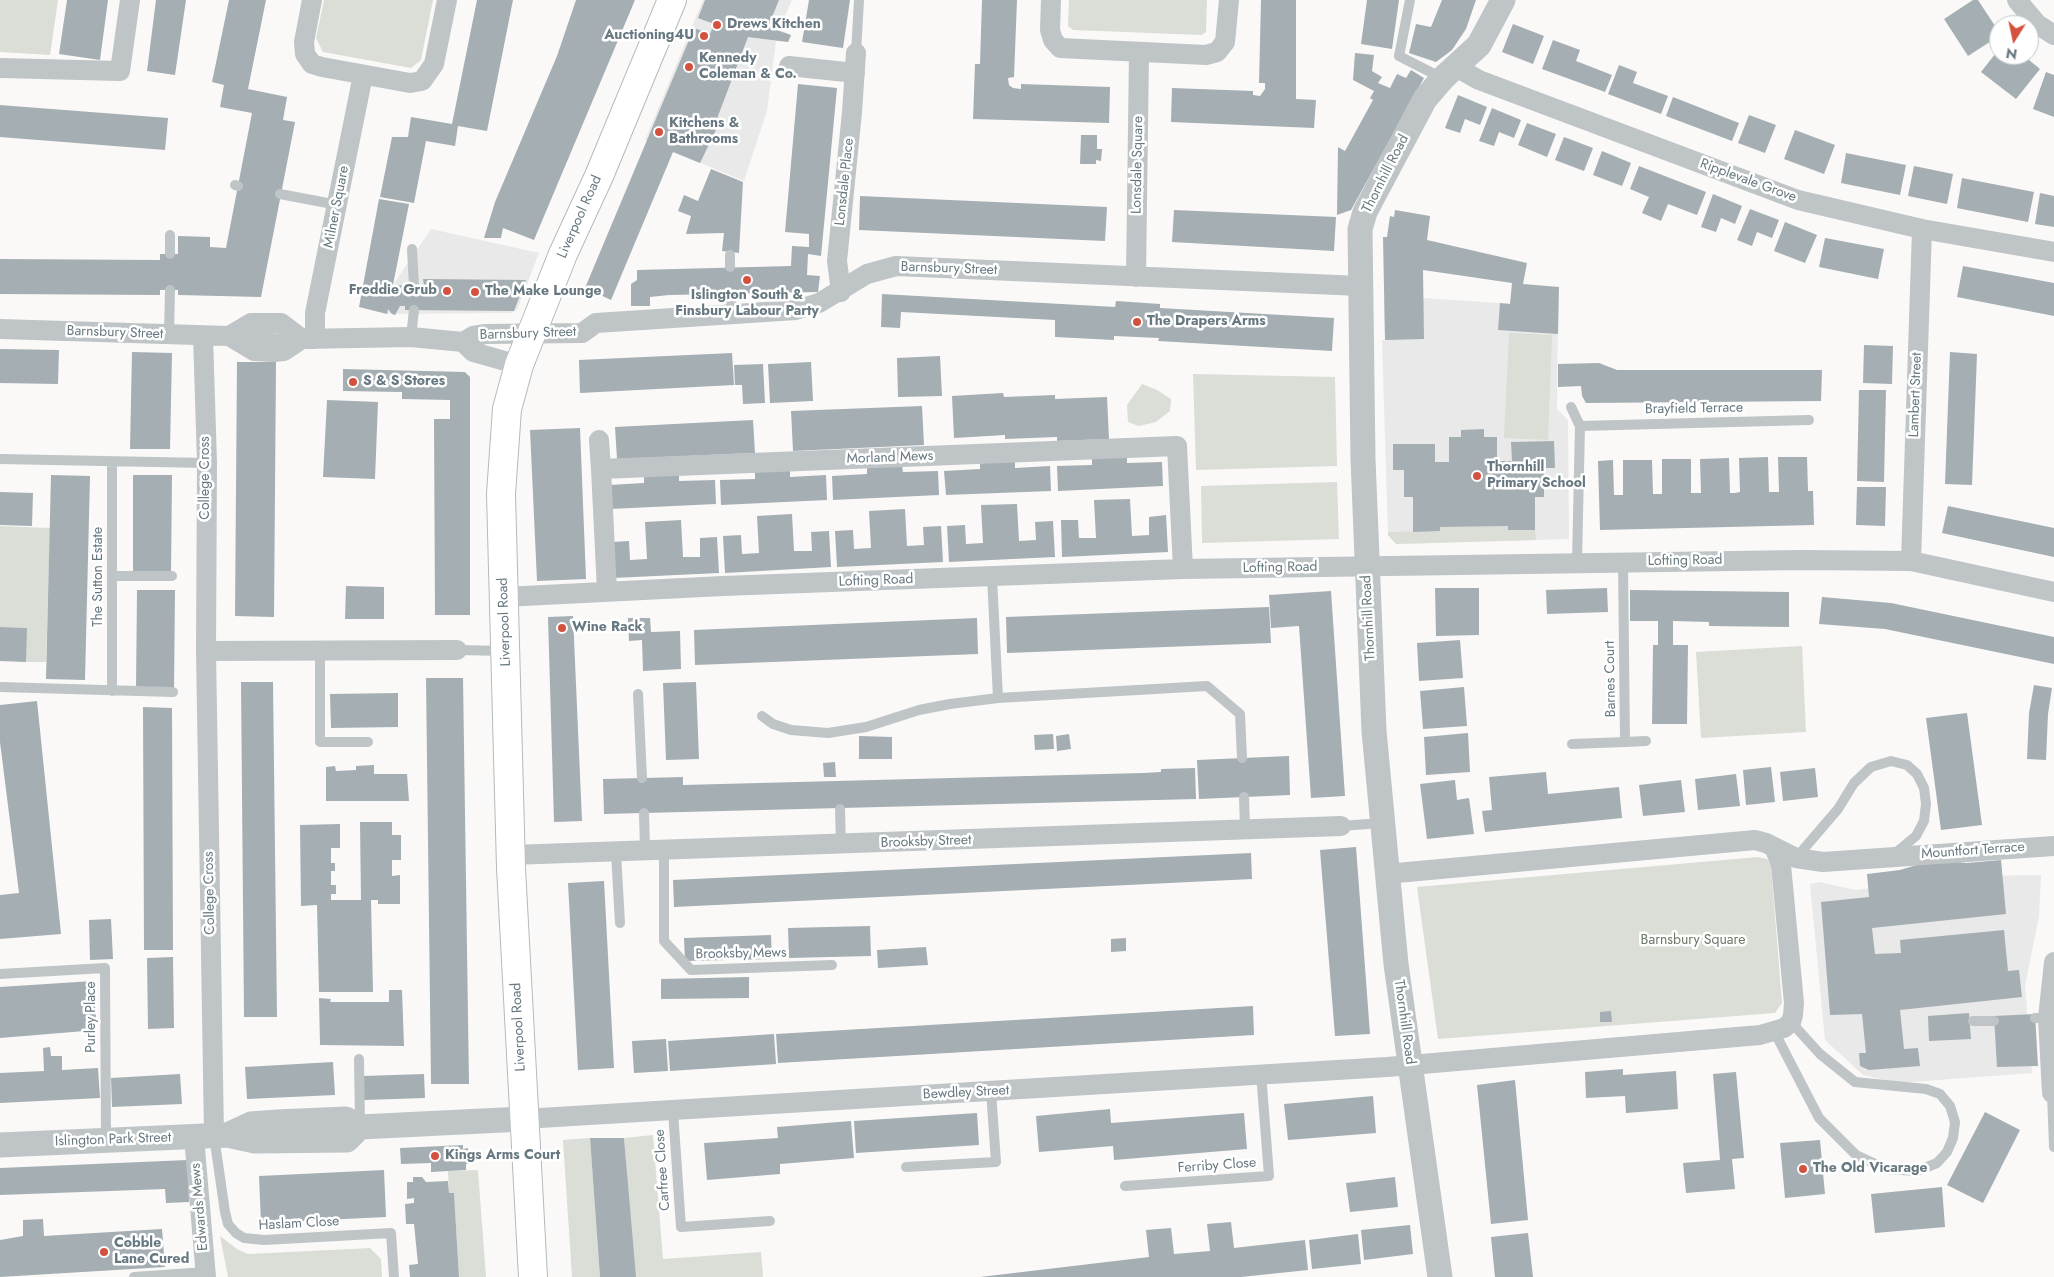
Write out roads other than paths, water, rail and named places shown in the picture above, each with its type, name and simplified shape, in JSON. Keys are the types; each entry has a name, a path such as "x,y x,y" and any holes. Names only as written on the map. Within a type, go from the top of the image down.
{"main road":[{"name":"Liverpool Road","path":"533,1277 523,1119 511,855 502,466 507,409 519,365 563,254 599,176 672,0"}],"street":[{"path":"0,68 120,71 130,0"},
{"path":"312,0 304,42 305,54 312,64 322,68 410,83 422,81 434,64 447,0"},
{"path":"1051,0 1050,30 1053,40 1060,48 1206,55 1216,52 1225,42 1228,0"},
{"name":"Thornhill Road","path":"1440,1277 1410,1064 1381,824 1374,732 1367,566 1360,229 1363,219 1425,99 1479,45 1503,0"},
{"path":"2016,0 2037,24 2054,35"},
{"name":"Lonsdale Square","path":"1136,277 1139,52"},
{"path":"789,66 855,63"},
{"name":"Lonsdale Place","path":"841,292 837,261 855,63"},
{"name":"Ripplevale Grove","path":"1449,73 1480,80 1798,200 1922,229 2054,252"},
{"name":"Milner Square","path":"308,339 338,205 363,75"},
{"name":"Lambert Street","path":"1911,561 1922,229"},
{"name":"Barnsbury Street","path":"0,329 229,336 254,351 274,352 284,351 308,339 411,337 463,342 473,336 486,334 532,335 582,332 596,323 796,310 819,304 867,274 896,266 1360,286"},
{"path":"229,336 251,323 280,323 308,339"},
{"name":"College Cross","path":"203,336 207,463 206,651 211,1136"},
{"name":"Barnsbury Street","path":"463,342 473,352 519,365"},
{"path":"599,440 607,591"},
{"name":"Morland Mews","path":"601,469 1177,446 1183,569"},
{"name":"Lofting Road","path":"504,597 607,591 1183,569 1577,562 1911,561 2054,592"},
{"path":"206,651 457,650"},
{"name":"Brooksby Street","path":"511,855 616,853 654,850 1341,826"},
{"path":"1386,874 1755,840 1774,847 1781,865 1794,1003 1783,1028 1410,1064"},
{"name":"Mountfort Terrace","path":"1774,847 1796,858 1823,862 2054,846"},
{"path":"2052,1093 2042,1018 2052,985 2054,962"},
{"name":"Bewdley Street","path":"523,1119 1410,1064"},
{"name":"Islington Park Street","path":"211,1136 252,1124 313,1120 346,1119 360,1127 523,1119"},
{"name":"Islington Park Street","path":"0,1145 211,1136 255,1141 347,1140 360,1127"},
{"name":"Edwards Mews","path":"206,1274 211,1136"}],"lane":[{"path":"855,63 859,0"},
{"path":"1410,0 1399,56 1449,73"},
{"path":"280,194 338,205"},
{"path":"170,235 170,254"},
{"path":"412,250 414,286"},
{"path":"730,256 730,268"},
{"path":"169,334 170,290"},
{"path":"731,294 732,315"},
{"path":"411,337 414,310"},
{"path":"1571,407 1580,426 1577,562"},
{"name":"Brayfield Terrace","path":"1580,426 1809,420"},
{"path":"0,459 207,463"},
{"name":"The Sutton Estate","path":"112,462 112,691"},
{"name":"Barnes Court","path":"1623,562 1625,742"},
{"path":"113,576 172,576"},
{"path":"992,577 998,698"},
{"path":"320,650 320,742 368,742"},
{"path":"457,650 506,651"},
{"path":"762,716 772,724 790,730 828,733 866,727 919,710 998,698 1207,686 1240,714 1242,758"},
{"path":"0,687 172,692"},
{"path":"638,694 642,778"},
{"path":"1572,744 1646,741"},
{"name":"Mountfort Terrace","path":"1796,858 1838,809 1854,783 1871,767 1891,761 1907,765 1917,774 1924,788 1926,804 1924,821 1916,836 1892,856"},
{"path":"1244,797 1245,829"},
{"path":"840,809 840,845"},
{"name":"Brooksby Mews","path":"644,813 654,850 664,941 691,970 832,965"},
{"path":"1341,826 1381,824"},
{"path":"616,853 620,923"},
{"name":"Purley Place","path":"0,974 105,968 106,1140"},
{"path":"1973,1022 1994,1021"},
{"path":"1783,1028 1820,1054 1854,1082 1926,1088 1940,1094 1950,1106 1955,1122 1947,1152 1937,1163 1917,1171 1886,1169 1856,1155 1818,1118 1783,1028"},
{"path":"359,1059 360,1127"},
{"name":"Ferriby Close","path":"1125,1186 1269,1176 1261,1073"},
{"path":"906,1167 996,1162 991,1091"},
{"path":"2052,1093 2054,1147"},
{"name":"Carfree Close","path":"673,1111 681,1227 770,1221"},
{"path":"290,1141 313,1120"},
{"name":"Haslam Close","path":"211,1136 228,1224 236,1233 244,1238 264,1240 391,1233 394,1277"},
{"path":"134,1277 206,1274"}],"place":[{"name":"Drews Kitchen","path":"717,25"},
{"name":"Auctioning4U","path":"704,36"},
{"name":"Kennedy Coleman & Co.","path":"689,67"},
{"name":"Kitchens & Bathrooms","path":"659,132"},
{"name":"Islington South & Finsbury Labour Party","path":"747,280"},
{"name":"Freddie Grub","path":"447,291"},
{"name":"The Make Lounge","path":"475,292"},
{"name":"The Drapers Arms","path":"1137,322"},
{"name":"S & S Stores","path":"353,382"},
{"name":"Thornhill Primary School","path":"1477,476"},
{"name":"Wine Rack","path":"562,628"},
{"name":"Kings Arms Court","path":"435,1156"},
{"name":"The Old Vicarage","path":"1803,1169"},
{"name":"Cobble Lane Cured","path":"104,1252"}],"park label":[{"name":"Barnsbury Square","path":"1693,941"}]}
